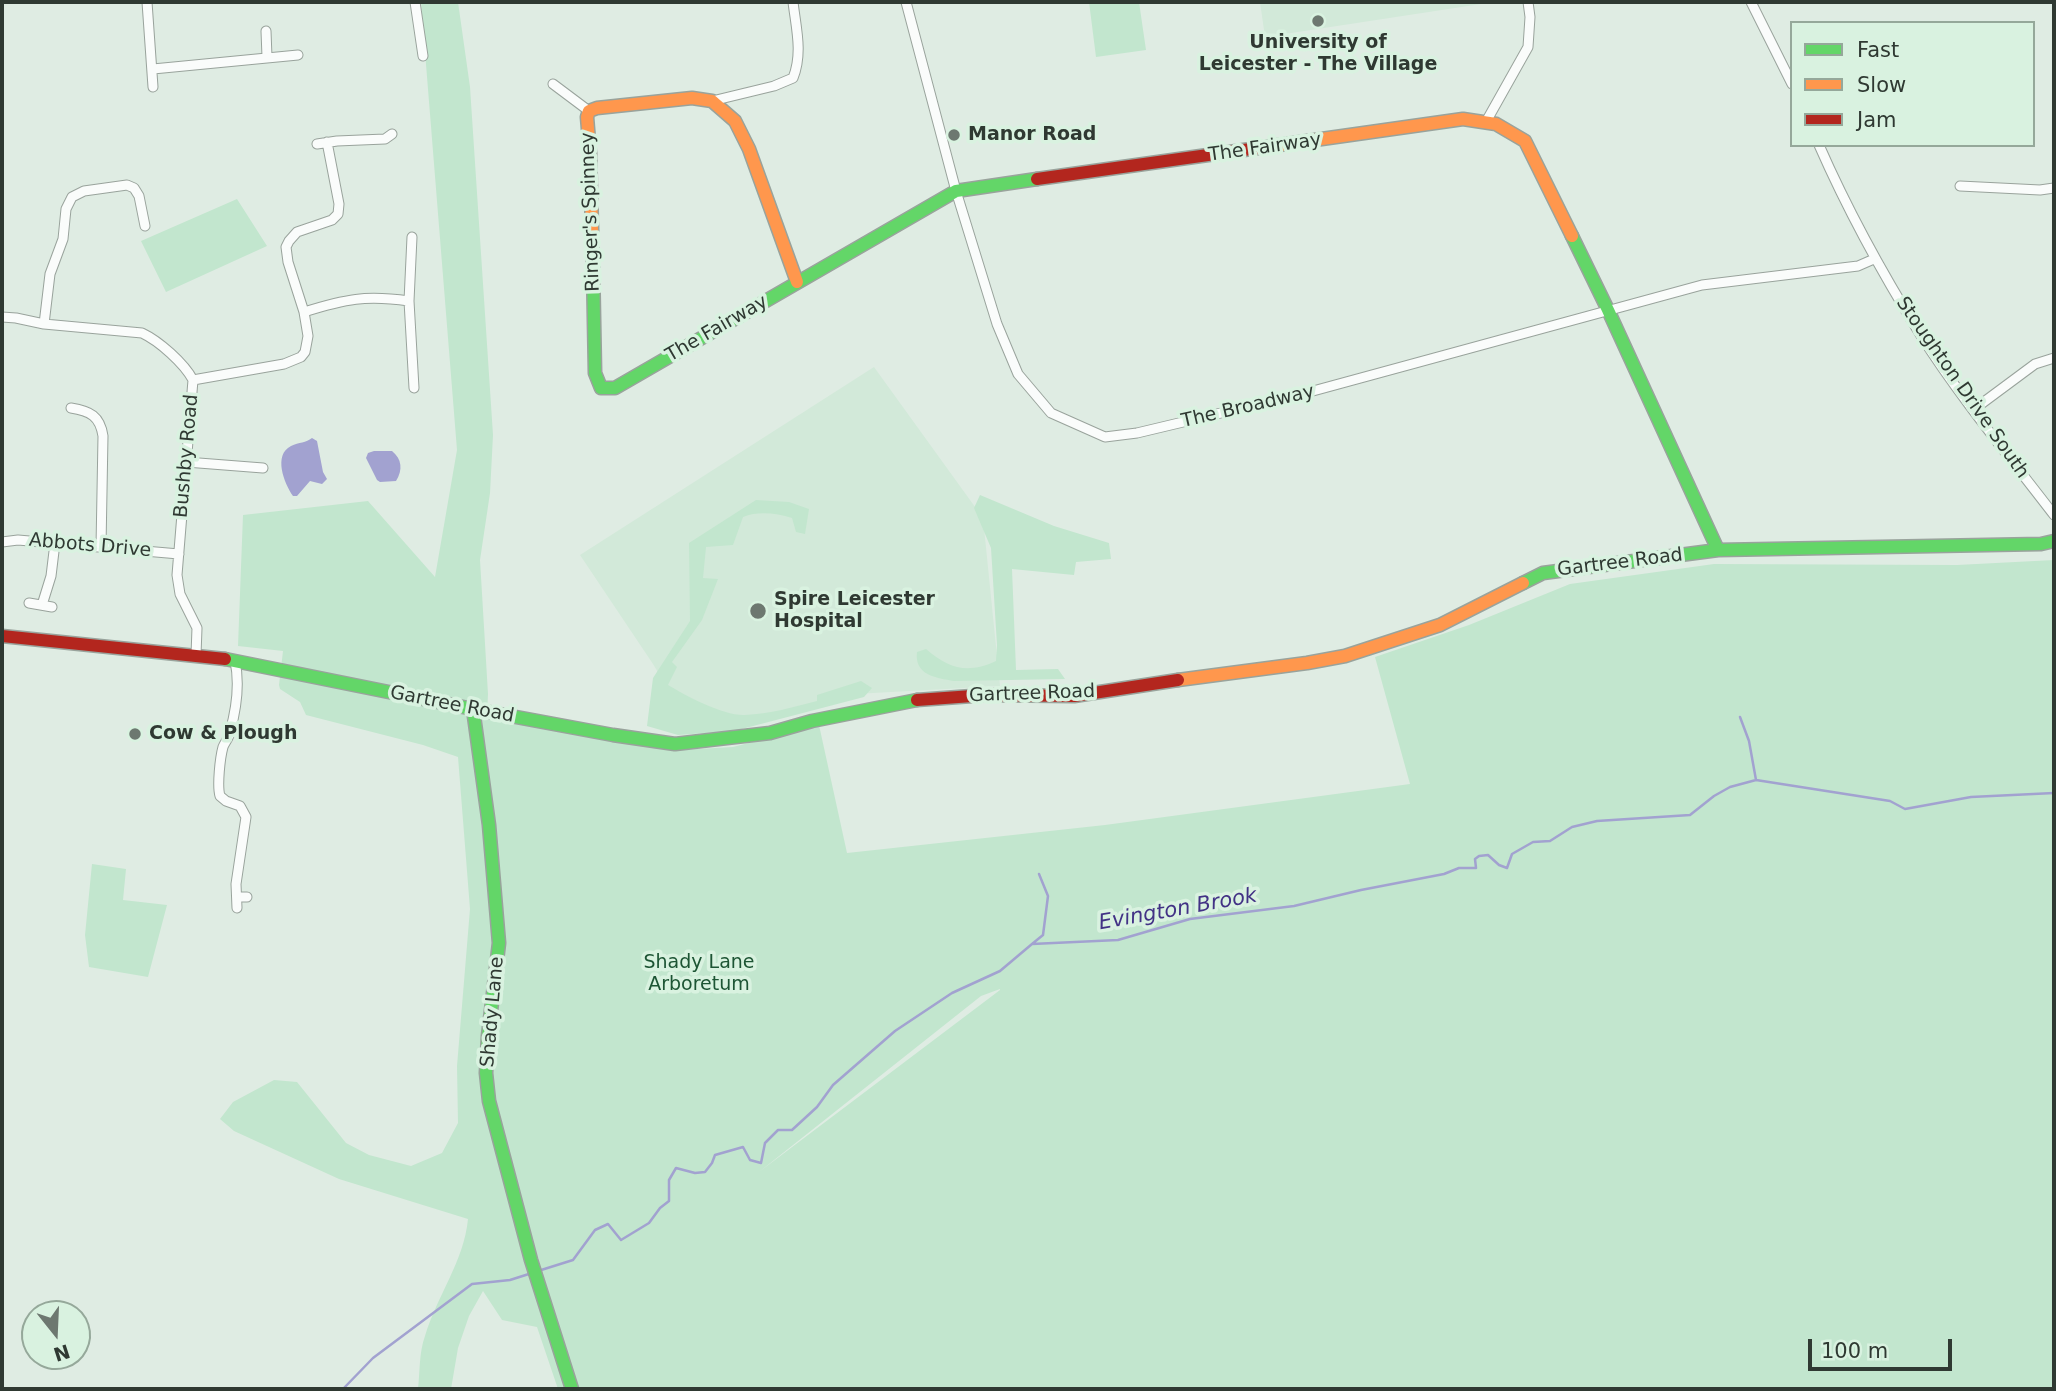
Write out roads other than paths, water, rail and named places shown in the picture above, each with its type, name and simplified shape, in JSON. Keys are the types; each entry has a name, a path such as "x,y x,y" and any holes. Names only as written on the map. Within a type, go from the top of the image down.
{"street":[{"path":"147,2 153,87"},
{"path":"415,2 423,56"},
{"path":"712,101 774,86 793,78 799,64 793,2"},
{"name":"The Broadway","path":"906,2 956,191 997,324 1018,374 1051,413 1105,436 1137,433 1313,391 1702,285 1858,266 1874,259"},
{"path":"1487,120 1528,47 1528,2"},
{"path":"1751,2 1790,81"},
{"path":"267,31 267,57"},
{"path":"153,69 298,55"},
{"path":"553,85 589,111"},
{"name":"Ringer's Spinney","path":"601,388 595,373 587,117 589,111 692,97 712,101"},
{"path":"712,101 734,121 749,149 797,282"},
{"name":"The Fairway","path":"601,388 615,388 956,191 1463,119 1487,120 1525,141 1608,310 1718,550"},
{"path":"193,380 284,364 301,357 308,344 304,312 286,247 297,232 332,220 338,214 339,204 322,143 385,139 392,134"},
{"name":"Stoughton Drive South","path":"1820,147 1874,259 1921,336 1973,410 2054,514"},
{"path":"44,324 50,274 63,239 66,209 72,197 84,191 131,186 137,191 145,226"},
{"path":"1960,186 2040,190 2054,188"},
{"path":"412,237 410,301 414,388"},
{"path":"304,312 360,298 410,301"},
{"name":"Bushby Road","path":"2,317 44,324 142,333 152,338 189,371 193,380 178,554 178,584 180,594 197,628 196,655"},
{"path":"1973,410 2035,364 2054,358"},
{"path":"71,408 94,415 102,428 101,547"},
{"path":"186,462 263,466 262,481"},
{"name":"Abbots Drive","path":"2,542 18,540 178,554"},
{"name":"Gartree Road","path":"2,636 235,661 473,709 675,744 770,733 905,701 986,695 1074,696 1345,656 1440,625 1544,573 1718,550 1862,549 2041,544 2054,541"},
{"path":"29,603 47,606 55,543"},
{"path":"235,661 236,698 230,731 222,751 219,792 223,799 240,806 246,817 236,884 237,908"},
{"name":"Shady Lane","path":"473,709 489,825 499,943 488,1036 487,1082 531,1260 572,1389"},
{"path":"237,897 247,897"}],"water":[{"path":"312,438 317,441 327,479 322,484 310,481 297,496 293,496 282,470 282,456 291,446"},
{"path":"392,451 398,458 400,469 396,481 377,480 366,458 368,453"}],"waterway":[{"path":"1740,717 1749,741 1756,780"},
{"name":"Evington Brook","path":"538,1271 573,1260 595,1230 608,1224 621,1240 649,1223 669,1201 669,1180 676,1168 695,1173 705,1172 715,1155 743,1147 750,1160 761,1163 765,1143 778,1130 792,1130 817,1107 833,1085 895,1031 952,993 1000,971 1032,944 1118,940 1190,919 1294,906 1444,874 1459,868 1476,868 1475,859 1479,856 1488,855 1507,868 1512,854 1533,842 1550,841 1572,827 1597,821 1690,815 1730,787 1756,780 1890,801 1905,809 1971,797 2054,793"},
{"path":"1032,944 1043,935 1048,896 1039,874"},
{"name":"Evington Brook","path":"343,1389 373,1358 472,1284 510,1280 532,1273"}],"place":[{"name":"University of Leicester - The Village","path":"1318,21"},
{"name":"Manor Road","path":"954,135"},
{"name":"Spire Leicester Hospital","path":"758,611"},
{"name":"Cow & Plough","path":"135,734"}],"park label":[{"name":"Shady Lane Arboretum","path":"699,974"}]}
